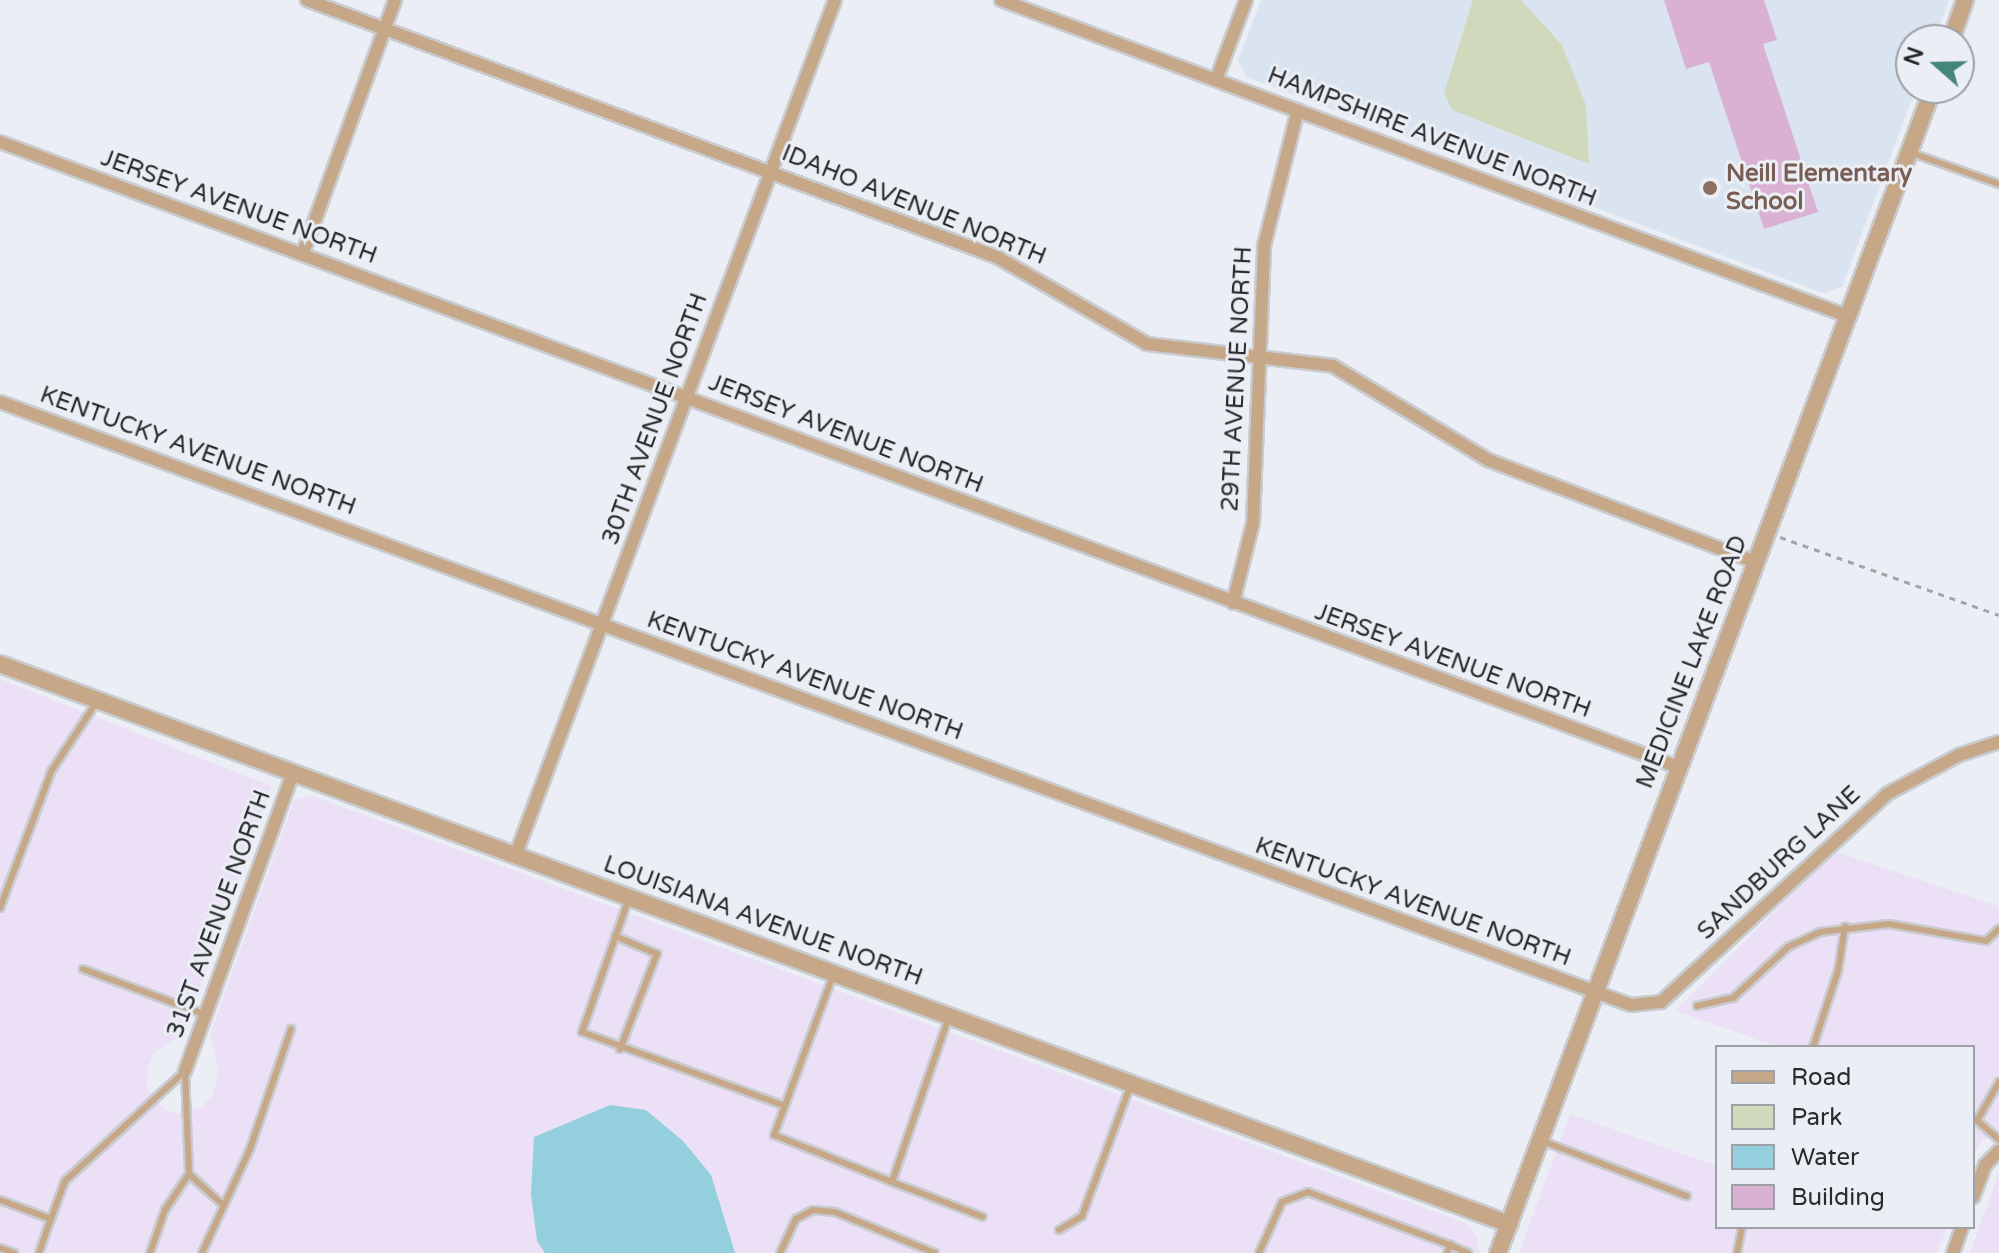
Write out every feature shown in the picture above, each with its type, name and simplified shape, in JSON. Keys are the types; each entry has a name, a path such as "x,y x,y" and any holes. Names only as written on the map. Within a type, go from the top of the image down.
{"street":[{"name":"IDAHO AVENUE NORTH","path":"307,0 771,171 1026,269 1147,344 1333,366 1488,460 1755,562"},
{"path":"303,253 395,0"},
{"name":"30TH AVENUE NORTH","path":"516,854 835,0"},
{"name":"HAMPSHIRE AVENUE NORTH","path":"1001,0 1847,316"},
{"path":"1216,80 1246,0"},
{"path":"1957,24 1965,0"},
{"name":"MEDICINE LAKE ROAD","path":"1498,1253 1927,104"},
{"name":"29TH AVENUE NORTH","path":"1233,603 1253,523 1258,355 1270,210 1298,110"},
{"name":"JERSEY AVENUE NORTH","path":"0,142 1678,767"},
{"name":"KENTUCKY AVENUE NORTH","path":"0,402 1595,993"},
{"name":"LOUISIANA AVENUE NORTH","path":"0,664 1509,1224"},
{"name":"SANDBURG LANE","path":"1595,993 1631,1005 1661,1002 1846,826 1930,769 1999,742"},
{"name":"31ST AVENUE NORTH","path":"185,1071 293,773"},
{"path":"1976,1181 1985,1165 1999,1151"},
{"path":"1953,1253 1961,1229"}],"lane":[{"path":"1909,152 1999,184"},
{"path":"0,908 52,770 98,700"},
{"path":"629,897 581,1028 620,1049 783,1105"},
{"path":"1697,1006 1733,998 1788,947 1845,927 1889,924 1986,941 1999,929"},
{"path":"1814,1045 1838,971 1845,927"},
{"path":"615,936 657,954 620,1049"},
{"path":"83,969 206,1015"},
{"path":"835,973 774,1135 983,1217"},
{"path":"892,1182 949,1015"},
{"path":"202,1253 221,1203 250,1149 291,1029"},
{"path":"150,1253 165,1210 189,1174 185,1071"},
{"path":"39,1253 65,1181 185,1071"},
{"path":"1999,1082 1975,1118 1999,1140"},
{"path":"1059,1230 1082,1216 1132,1083"},
{"path":"1540,1140 1687,1196"},
{"path":"189,1174 221,1203"},
{"path":"1259,1253 1282,1202 1308,1192 1468,1253"},
{"path":"0,1200 51,1219"},
{"path":"780,1253 796,1219 813,1210 835,1212 935,1253"},
{"path":"1737,1253 1742,1229"},
{"path":"1447,1253 1450,1245"},
{"path":"0,1248 14,1253"}],"path":[{"path":"1766,532 1999,615"}],"shaded area":[{"name":"Neill Elementary School","path":"1261,0 1949,0 1940,24 1895,24 1895,104 1910,104 1842,287 1823,293 1247,77 1238,61"},
{"path":"0,679 271,786 184,1033 154,1053 148,1067 147,1089 165,1110 177,1114 202,1107 214,1093 218,1069 210,1034 294,800 310,795 1465,1223 1477,1237 1479,1253 0,1253"},
{"path":"1834,851 1999,906 1999,1133 1984,1139 1975,1152 1975,1045 1773,1045 1676,1011"},
{"path":"1570,1114 1715,1165 1715,1229 1946,1229 1937,1253 1519,1253"},
{"path":"1999,1172 1999,1253 1970,1253"}],"green space":[{"path":"1473,0 1521,0 1562,45 1586,105 1589,164 1452,110 1444,93"}],"water":[{"path":"610,1105 646,1110 683,1141 711,1175 735,1253 545,1253 537,1241 531,1194 534,1137"}],"building":[{"name":"Neill Elementary School","path":"1664,0 1764,0 1777,40 1763,44 1818,212 1764,229 1709,62 1686,69"}],"place":[{"name":"Neill Elementary School","path":"1710,188"}]}
